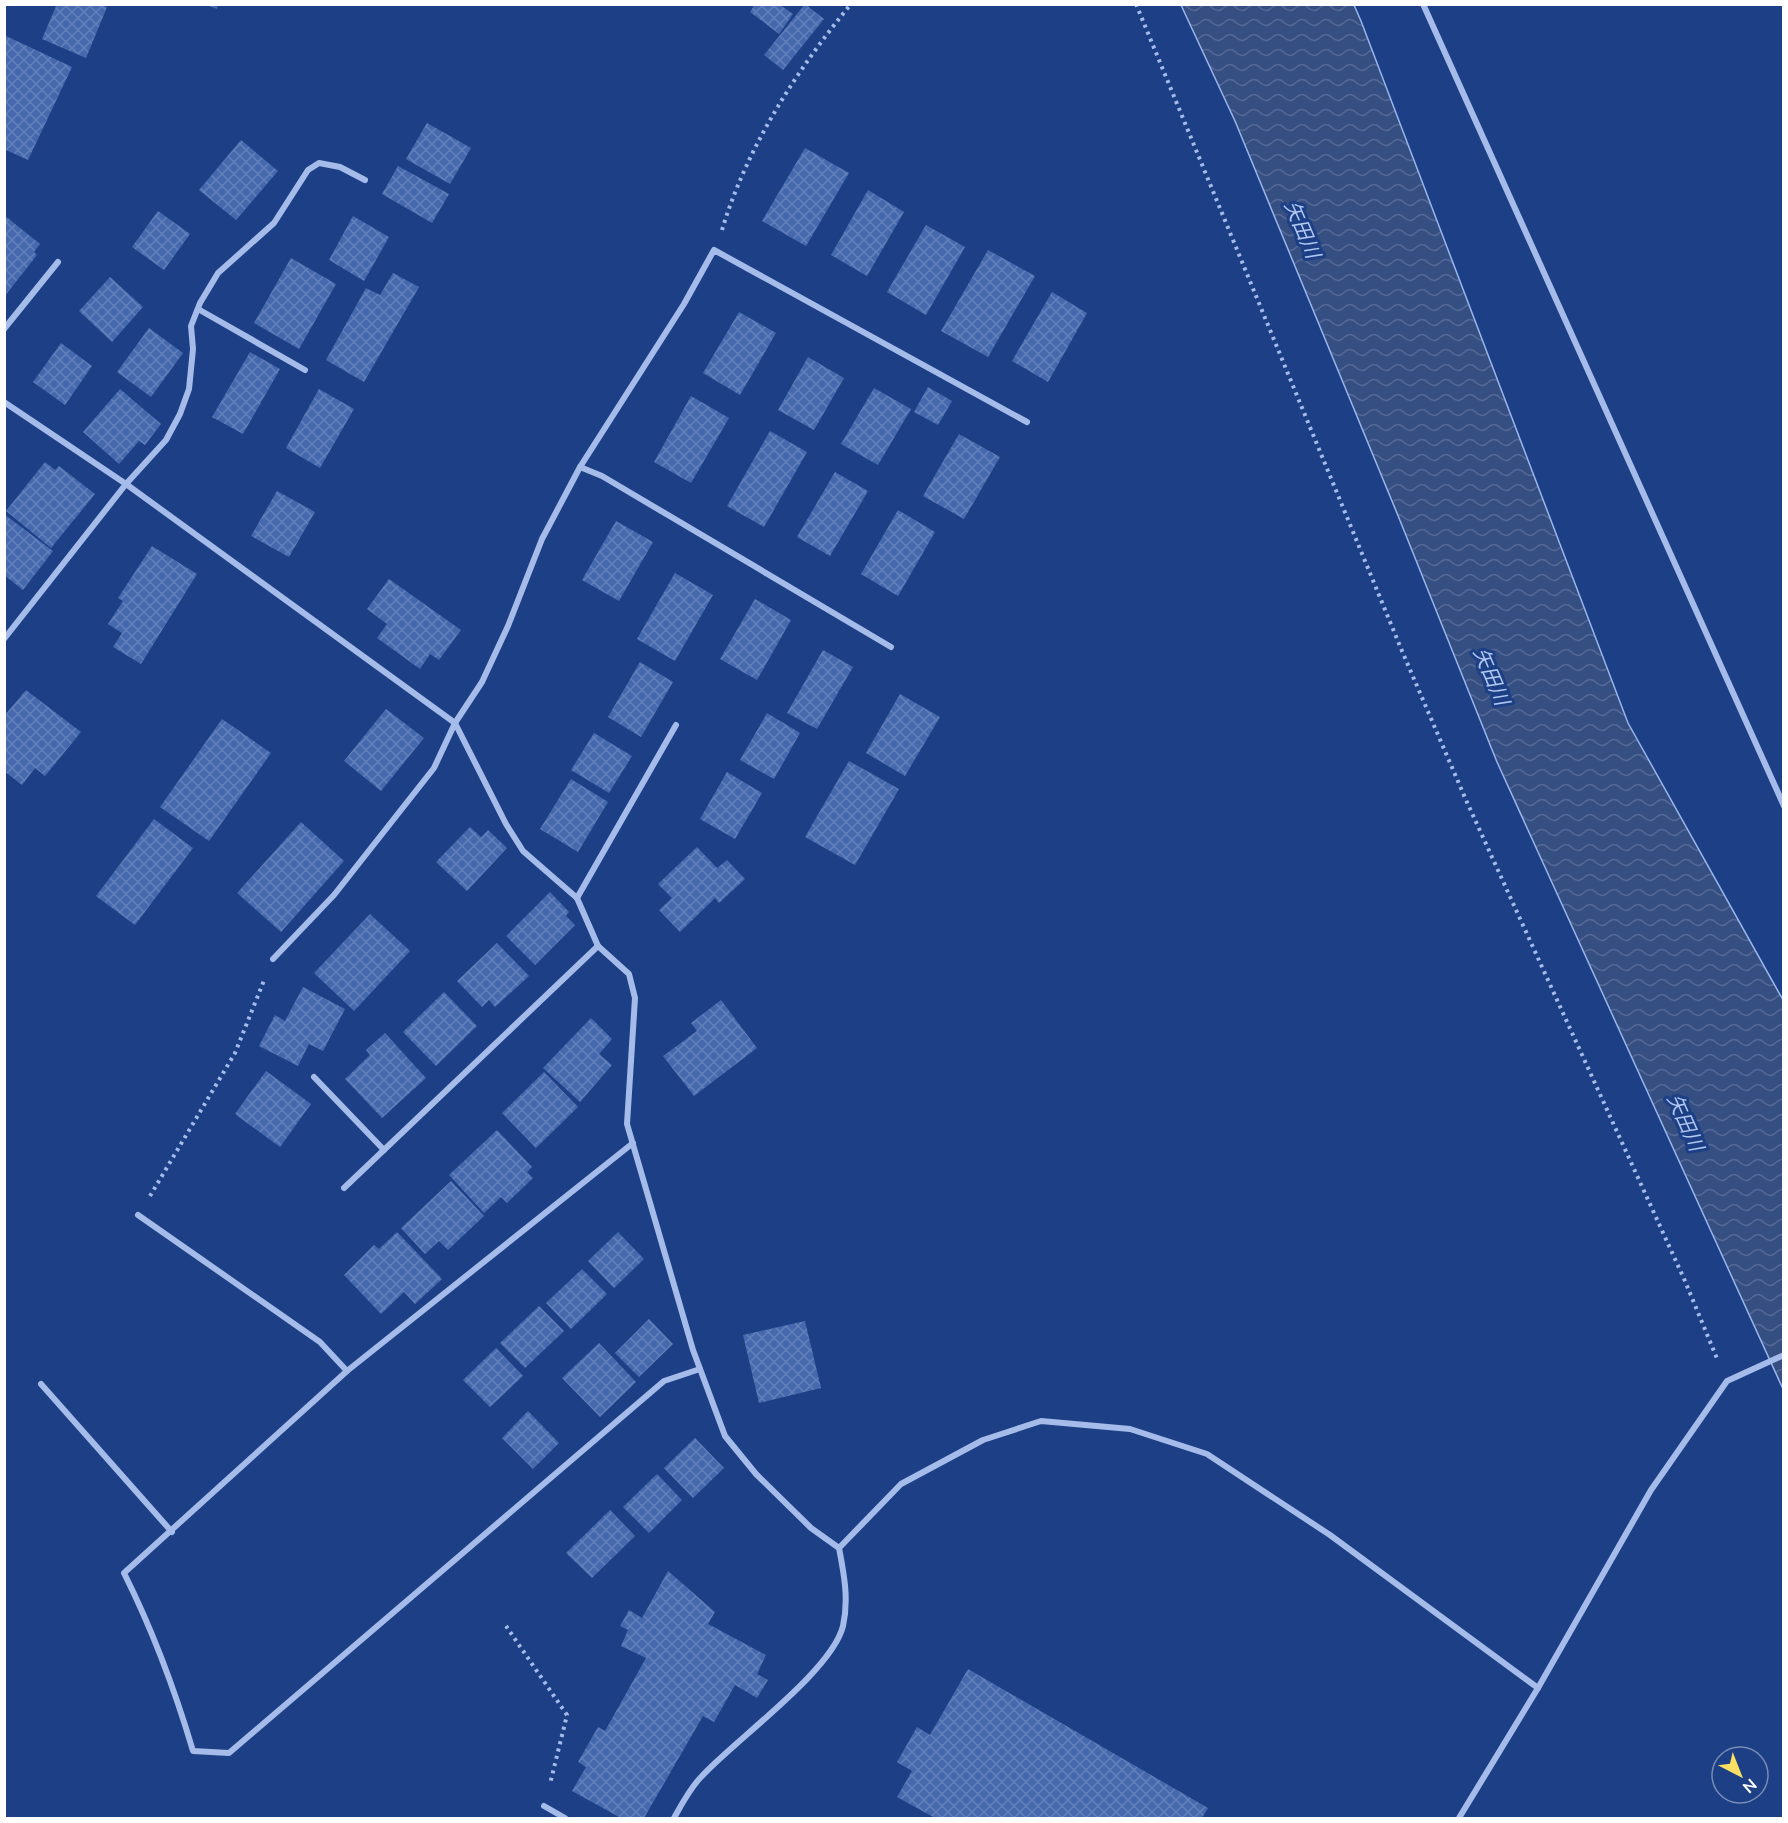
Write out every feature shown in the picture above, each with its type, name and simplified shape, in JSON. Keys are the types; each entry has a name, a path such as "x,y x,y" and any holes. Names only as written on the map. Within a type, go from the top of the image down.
{"street":[{"path":"1423,4 1784,806"},
{"path":"4,639 126,484 165,440 180,414 189,389 193,349 191,326 218,273 274,223 308,170 319,163 340,167 365,180"},
{"path":"273,959 334,895 434,768 455,723 482,682 508,626 542,538 579,467 684,304 714,250 1028,422"},
{"path":"4,329 58,262"},
{"path":"198,309 305,370"},
{"path":"4,402 126,484 455,723 506,824 523,851 577,898 598,946 628,974 635,998 627,1124 700,1369 725,1436 756,1474 811,1528 839,1548 846,1595 843,1627 835,1644 808,1678 701,1777 674,1818"},
{"path":"579,467 602,476 891,647"},
{"path":"577,898 676,725"},
{"path":"344,1188 598,946"},
{"path":"314,1077 384,1150"},
{"path":"633,1143 347,1371 172,1532 124,1573 150,1624 173,1681 193,1751 229,1753 664,1381 700,1369"},
{"path":"138,1215 320,1342 347,1371"},
{"path":"1459,1818 1538,1688 1651,1490 1726,1381 1784,1354"},
{"path":"41,1384 172,1532"},
{"path":"839,1548 901,1484 983,1440 1041,1421 1130,1429 1207,1454 1330,1535 1538,1688"},
{"path":"544,1806 565,1818"}],"path":[{"path":"721,231 735,187 781,100 851,4"},
{"path":"1136,4 1406,662 1466,800 1685,1281 1726,1381"},
{"path":"138,1215 236,1053 273,959"},
{"path":"506,1626 567,1715 544,1806"}],"water":[{"name":"矢田川","path":"1181,5 1354,5 1361,21 1628,723 1783,1000 1783,1389 1497,762 1235,121"}],"building":[{"path":"57,4 100,4 107,7 86,58 42,39"},
{"path":"204,4 218,4 217,9"},
{"path":"755,4 779,4 793,14 779,34 750,12"},
{"path":"805,4 824,19 783,70 764,55"},
{"path":"4,35 72,67 28,160 4,149"},
{"path":"427,123 471,148 450,184 406,159"},
{"path":"241,140 278,171 236,220 199,190"},
{"path":"805,148 849,173 806,246 762,221"},
{"path":"398,166 449,194 432,223 382,194"},
{"path":"868,190 904,212 867,276 831,255"},
{"path":"158,211 190,234 164,270 132,247"},
{"path":"4,215 40,244 34,252 37,255 4,297"},
{"path":"353,216 389,237 364,281 329,260"},
{"path":"926,225 965,247 926,315 887,292"},
{"path":"988,250 1035,276 988,357 941,331"},
{"path":"291,258 336,284 299,349 254,323"},
{"path":"393,273 419,287 364,382 326,360 366,288 380,295"},
{"path":"110,277 143,307 112,342 79,311"},
{"path":"1052,292 1087,313 1048,382 1012,361"},
{"path":"739,312 776,333 740,395 703,373"},
{"path":"149,328 183,353 151,397 117,372"},
{"path":"61,343 92,366 65,405 33,382"},
{"path":"250,352 280,369 243,434 212,417"},
{"path":"808,357 844,378 814,430 778,410"},
{"path":"928,387 952,401 938,425 914,412"},
{"path":"874,388 911,409 878,465 841,444"},
{"path":"120,389 161,424 145,445 139,441 119,464 83,432"},
{"path":"319,389 354,409 320,468 286,448"},
{"path":"691,396 729,418 691,483 654,462"},
{"path":"770,431 807,452 764,527 727,506"},
{"path":"959,434 1000,457 964,519 923,496"},
{"path":"45,462 55,470 59,466 95,494 51,548 6,511"},
{"path":"835,472 868,491 830,556 797,537"},
{"path":"277,491 315,512 289,557 251,536"},
{"path":"898,510 935,532 898,596 861,574"},
{"path":"4,514 53,551 23,590 4,575"},
{"path":"616,521 653,542 619,601 582,580"},
{"path":"152,546 197,574 141,664 113,647 122,633 108,624 123,601 118,598"},
{"path":"675,573 713,595 675,661 637,639"},
{"path":"389,579 461,630 439,660 430,654 420,669 377,638 387,624 367,609"},
{"path":"755,599 791,620 757,680 720,659"},
{"path":"823,650 853,667 817,729 787,713"},
{"path":"640,662 673,682 641,737 608,717"},
{"path":"26,690 81,732 45,776 35,768 22,785 4,771 4,716"},
{"path":"900,694 940,717 905,776 866,753"},
{"path":"386,709 424,738 381,791 344,761"},
{"path":"767,713 800,733 774,779 740,760"},
{"path":"222,719 271,753 209,841 160,807"},
{"path":"594,733 632,756 609,793 571,770"},
{"path":"849,761 899,789 855,865 805,837"},
{"path":"727,772 762,793 735,839 700,819"},
{"path":"571,779 608,802 578,852 540,829"},
{"path":"154,819 193,848 135,925 96,896"},
{"path":"301,822 344,861 281,932 237,893"},
{"path":"470,827 481,837 488,830 507,848 467,891 436,862"},
{"path":"697,847 717,868 727,860 745,879 719,903 715,898 680,932 659,910 672,898 658,884"},
{"path":"550,892 569,912 566,916 575,925 535,965 506,936"},
{"path":"370,914 410,951 354,1011 314,973"},
{"path":"497,943 529,976 495,1007 489,1000 482,1007 457,981"},
{"path":"303,987 345,1009 323,1051 309,1044 298,1066 259,1046 275,1015 285,1021"},
{"path":"444,992 477,1026 436,1066 403,1032"},
{"path":"721,1000 757,1048 694,1096 663,1056 697,1031 691,1023"},
{"path":"591,1018 612,1039 599,1054 612,1065 580,1102 543,1068"},
{"path":"385,1033 426,1078 382,1118 345,1079 370,1055 366,1050"},
{"path":"266,1071 311,1104 280,1147 235,1114"},
{"path":"544,1072 578,1107 536,1148 502,1113"},
{"path":"497,1130 532,1167 527,1172 533,1178 507,1203 501,1197 484,1213 449,1175"},
{"path":"451,1181 484,1216 448,1250 439,1241 425,1254 401,1228"},
{"path":"397,1232 442,1279 415,1304 404,1292 381,1314 344,1275 374,1245 379,1249"},
{"path":"618,1232 644,1259 614,1288 588,1261"},
{"path":"582,1269 607,1294 571,1329 546,1303"},
{"path":"539,1306 564,1331 525,1368 500,1343"},
{"path":"649,1319 673,1344 639,1377 615,1353"},
{"path":"805,1321 821,1388 759,1403 743,1335"},
{"path":"599,1343 636,1382 600,1417 562,1378"},
{"path":"496,1348 523,1376 490,1407 463,1380"},
{"path":"528,1411 559,1443 533,1469 502,1438"},
{"path":"695,1438 724,1468 693,1498 664,1468"},
{"path":"657,1474 682,1500 649,1533 623,1507"},
{"path":"610,1510 635,1536 592,1578 566,1553"},
{"path":"668,1571 715,1612 708,1624 766,1655 757,1674 768,1680 757,1698 735,1685 714,1722 703,1716 644,1818 621,1818 572,1791 586,1767 578,1762 598,1727 605,1731 646,1658 621,1646 628,1630 620,1626 629,1610 642,1618"},
{"path":"968,1669 1208,1808 1202,1818 935,1818 897,1797 912,1771 897,1762 917,1727 930,1735"}]}
